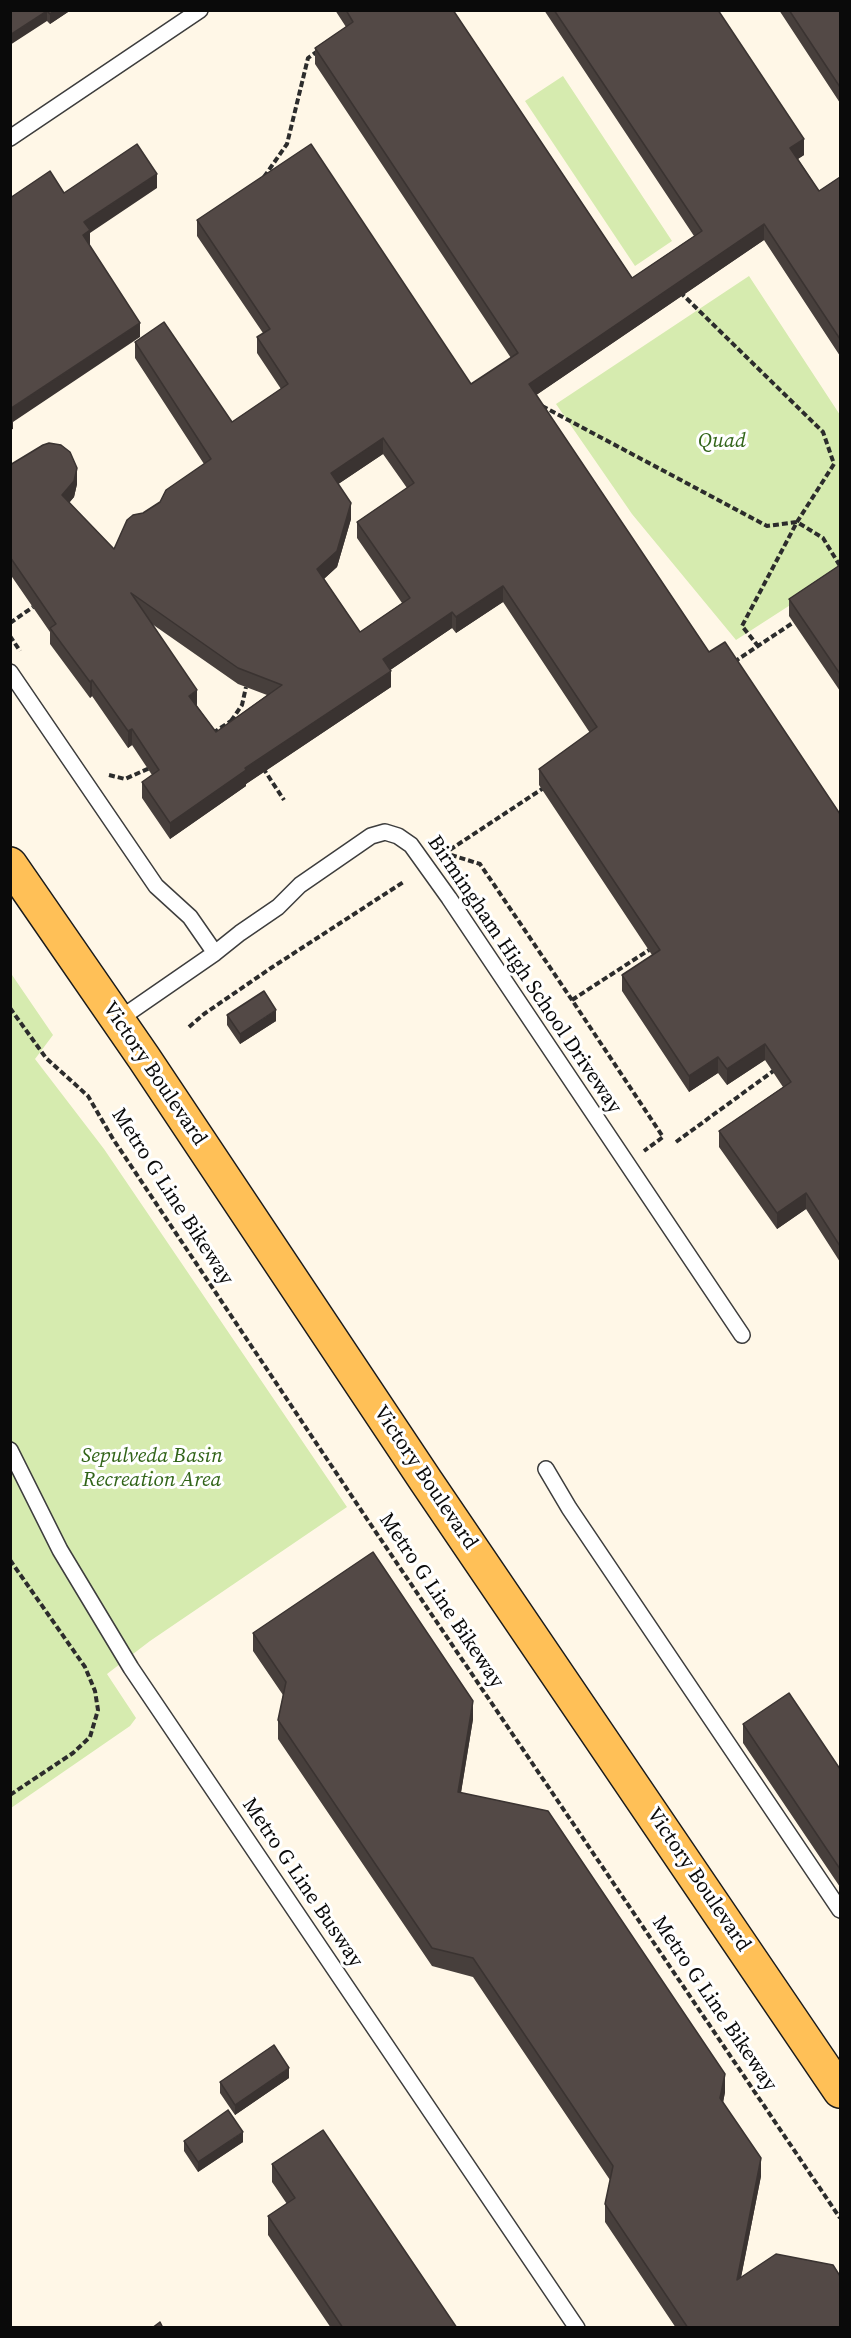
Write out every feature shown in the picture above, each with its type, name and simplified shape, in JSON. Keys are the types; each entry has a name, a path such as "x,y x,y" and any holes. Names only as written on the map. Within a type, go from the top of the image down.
{"main road":[{"name":"Victory Boulevard","path":"10,864 118,1020 426,1481 840,2091"}],"lane":[{"path":"10,138 200,10"},
{"path":"10,672 156,886 190,917 216,953"},
{"name":"Birmingham High School Driveway","path":"118,1020 216,953 278,907 300,885 371,836 385,832 398,836 411,844 427,865 742,1335"},
{"name":"Metro G Line Busway","path":"10,1450 60,1550 131,1668 577,2328"},
{"path":"546,1468 569,1508 840,1910"}],"path":[{"path":"262,179 287,144 308,58 327,45"},
{"path":"673,285 823,432 834,464 797,522 742,626 758,646"},
{"path":"536,398 541,405 767,526 797,522 823,537 840,566"},
{"path":"10,622 33,607"},
{"path":"733,663 804,616"},
{"path":"206,738 231,721 243,705 246,687"},
{"path":"231,721 238,731"},
{"path":"258,760 284,800"},
{"path":"102,773 125,779 162,763"},
{"path":"555,781 445,853 480,864 663,1137 626,1164"},
{"path":"189,1027 271,968 405,881"},
{"path":"572,1000 649,950"},
{"name":"Metro G Line Bikeway","path":"10,1008 46,1058 88,1096 113,1139 367,1519 840,2218"},
{"path":"676,1142 780,1067"},
{"path":"10,1560 85,1667 95,1691 98,1710 90,1737 73,1754 10,1795"}],"green space":[{"path":"563,76 672,241 635,266 525,101"},
{"name":"Quad","path":"749,276 840,415 840,573 736,640 632,514 556,404"},
{"name":"Sepulveda Basin Recreation Area","path":"10,972 53,1035 35,1059 104,1149 347,1507 150,1641 107,1674 136,1718 130,1726 11,1808"}],"building":[{"path":"10,10 55,10 50,14 47,11 10,35"},
{"path":"346,10 453,10 632,278 702,231 554,10 718,10 804,139 790,148 819,191 840,177 840,339 764,224 529,384 709,652 725,642 840,814 840,1246 806,1193 777,1213 719,1131 791,1082 765,1044 727,1069 718,1057 689,1076 622,975 660,950 539,769 597,727 503,586 456,617 452,612 383,659 391,671 245,768 246,770 170,823 142,782 159,770 132,729 128,731 92,680 90,682 50,628 56,624 10,557 10,465 43,445 49,443 61,445 70,452 77,468 74,481 62,495 114,549 127,520 160,502 166,490 211,459 135,342 164,322 232,422 288,384 257,337 270,329 197,220 311,144 471,384 518,353 315,48 353,22","holes":["383,438 414,483 357,522 410,598 360,632 317,569 337,551 351,503 331,473","131,593 238,668 282,685 216,732 189,696 197,690"]},
{"path":"789,10 840,10 840,87"},
{"path":"137,144 157,174 84,222 90,230 83,235 140,323 10,409 10,198 50,171 64,193"},
{"path":"840,565 840,674 789,599"},
{"path":"264,991 276,1010 240,1034 227,1015"},
{"path":"373,1552 473,1701 458,1792 548,1811 725,2074 720,2098 761,2158 737,2280 776,2254 833,2265 840,2276 840,2328 688,2328 605,2204 613,2166 473,1958 432,1948 278,1720 286,1682 253,1633"},
{"path":"789,1693 840,1769 840,1869 743,1724"},
{"path":"274,2045 289,2068 235,2105 220,2082"},
{"path":"228,2110 243,2132 198,2162 184,2141"},
{"path":"323,2130 457,2328 343,2328 268,2216 295,2198 272,2164"},
{"path":"160,2322 163,2328 152,2328"}]}
